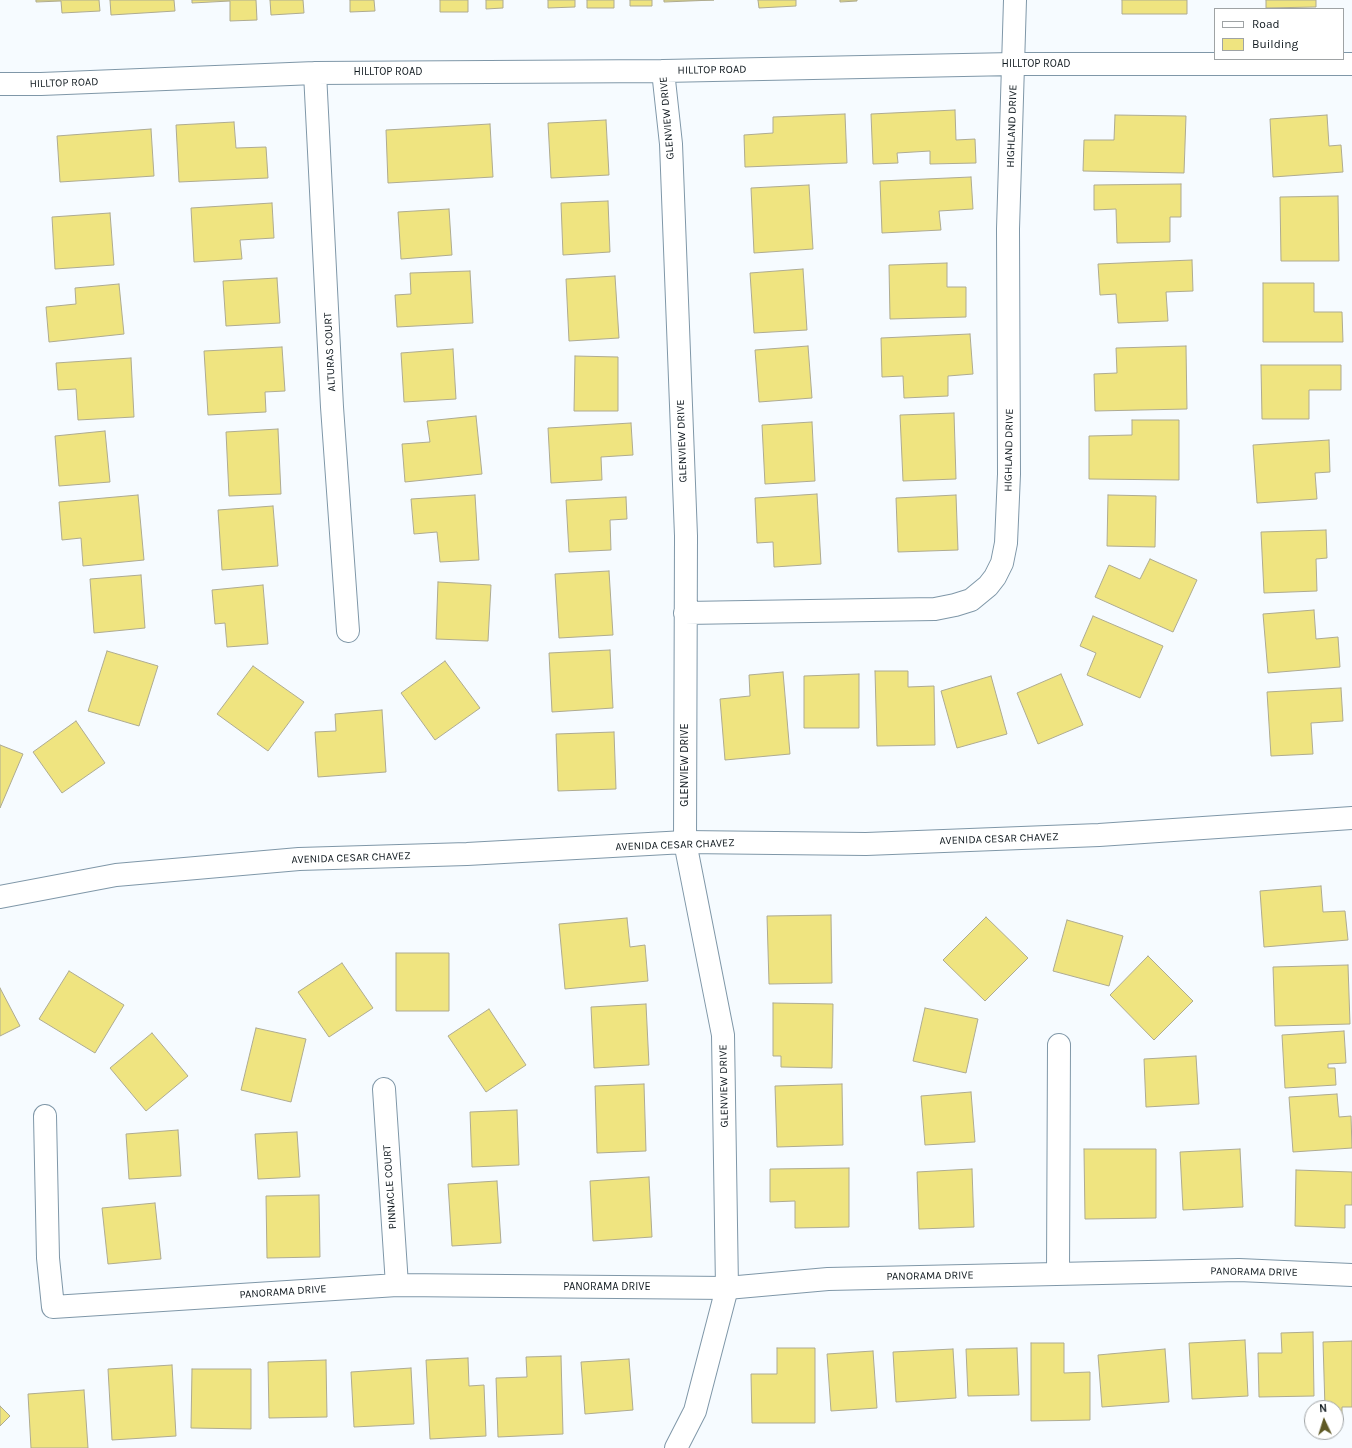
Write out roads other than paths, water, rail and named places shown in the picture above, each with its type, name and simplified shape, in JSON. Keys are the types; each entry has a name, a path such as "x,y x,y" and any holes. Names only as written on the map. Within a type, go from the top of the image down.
{"street":[{"name":"HIGHLAND DRIVE","path":"685,614 935,609 971,600 988,586 995,577 1002,563 1006,543 1010,474 1008,229 1015,0"},
{"name":"HILLTOP ROAD","path":"0,84 41,84 315,73 663,71 1013,64 1352,64"},
{"name":"GLENVIEW DRIVE","path":"663,71 671,144 686,536 685,842 723,1035 727,1288 695,1411 676,1448"},
{"name":"ALTURAS COURT","path":"315,73 332,408 348,630"},
{"name":"AVENIDA CESAR CHAVEZ","path":"0,897 116,876 299,858 468,854 685,842 866,844 1099,835 1352,818"},
{"path":"1058,1273 1059,1045"},
{"name":"PINNACLE COURT","path":"384,1089 397,1285"},
{"name":"PANORAMA DRIVE","path":"44,1116 48,1258 53,1307 397,1285 727,1288 828,1279 1058,1273 1239,1270 1352,1275"}]}
